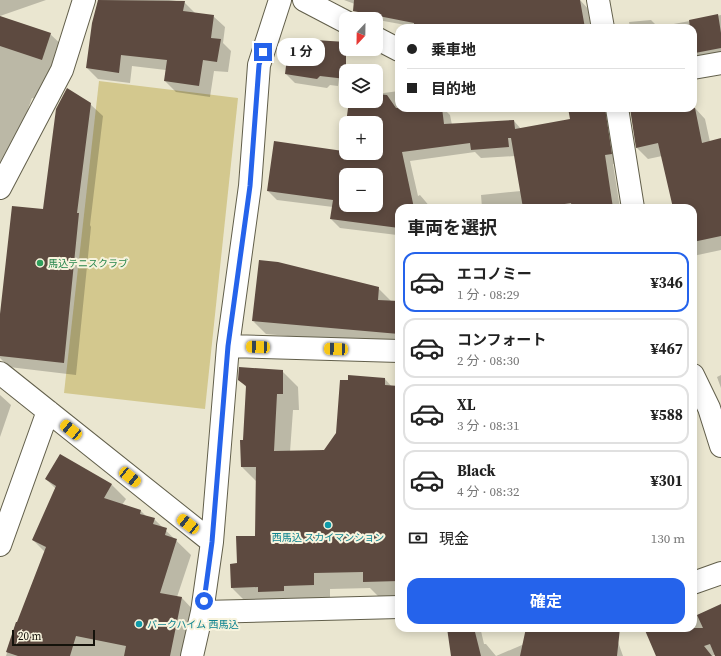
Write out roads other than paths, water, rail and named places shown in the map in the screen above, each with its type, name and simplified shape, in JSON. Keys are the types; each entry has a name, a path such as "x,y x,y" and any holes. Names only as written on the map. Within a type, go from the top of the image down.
{"street":[{"path":"0,188 62,70 84,0"},
{"path":"192,656 202,612 212,542 228,346 250,186 259,65 280,0"},
{"path":"304,0 339,18"},
{"path":"598,0 602,24"},
{"path":"383,42 395,48"},
{"path":"697,67 721,63"},
{"path":"618,112 632,204"},
{"path":"228,346 395,351"},
{"path":"0,373 212,542"},
{"path":"697,383 709,408 721,446"},
{"path":"0,545 48,411"},
{"path":"697,582 721,573"},
{"path":"202,612 395,607"}],"place":[{"name":"馬込テニスクラブ","path":"40,263"},
{"name":"西馬込 スカイマンション","path":"328,525"},
{"name":"パークハイム 西馬込","path":"139,624"}]}
